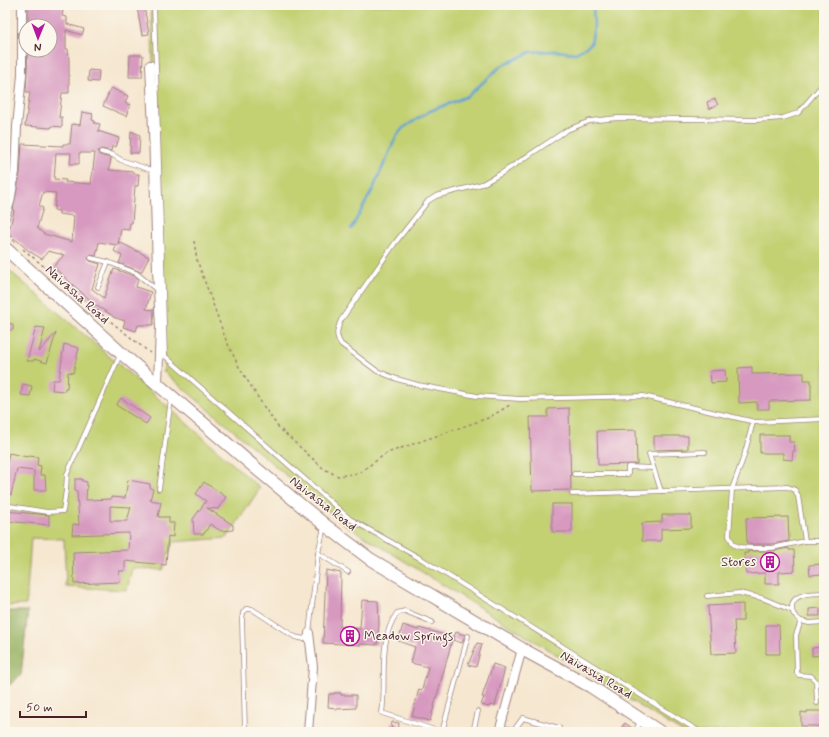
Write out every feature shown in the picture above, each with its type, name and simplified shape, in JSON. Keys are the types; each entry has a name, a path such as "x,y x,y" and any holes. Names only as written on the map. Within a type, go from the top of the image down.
{"main road":[{"name":"Naivasha Road","path":"5,248 121,353 158,383 258,470 324,525 370,559 522,649 590,686 660,732"}],"street":[{"path":"5,217 10,202 15,172 17,127 22,75 22,5"},
{"path":"150,65 160,327 158,383"},
{"path":"308,732 313,667 310,633"},
{"path":"499,729 522,649"}],"lane":[{"path":"154,5 165,356 350,519 423,560 700,732"},
{"path":"824,83 798,113 783,118 756,120 617,118 590,121 566,130 502,173 482,184 436,196 428,200 395,243 341,320 337,331 337,338 341,344 360,360 377,370 397,379 418,385 477,396 520,399 643,396 753,422 824,419"},
{"path":"101,152 113,155 121,160 154,172"},
{"path":"91,258 108,262 136,273 158,291"},
{"path":"98,287 108,262"},
{"path":"10,506 47,512 63,511 67,474 121,353"},
{"path":"159,489 171,395"},
{"path":"753,422 744,456 732,489 729,536 734,545 751,548 772,548 805,541 824,541"},
{"path":"661,491 649,454 705,452"},
{"path":"574,474 628,474 628,467 653,468"},
{"path":"572,494 788,486 795,490 798,496 805,541"},
{"path":"245,732 243,613 246,609 252,609 295,637 304,639 310,633 318,553 324,525"},
{"path":"318,553 348,572"},
{"path":"707,596 739,593 762,598 791,610 801,621 809,623 824,622"},
{"path":"791,610 792,602 797,597 813,593 824,593"},
{"path":"432,622 405,611 397,613 393,619 384,656 382,713 441,732 468,636"},
{"path":"801,621 796,635 797,672 799,675 811,676 816,681 816,703"},
{"path":"473,732 478,712"},
{"path":"499,729 514,730 523,718 559,728"},
{"path":"635,732 642,720"}],"path":[{"path":"5,231 19,246 159,359"},
{"path":"194,240 196,260 226,340 239,367 279,428 324,469 338,476 359,473 387,453 488,418 520,399"}],"green space":[{"path":"151,5 824,5 824,732 682,732 344,524 164,372"},
{"path":"5,267 260,488 227,538 173,542 163,570 132,568 127,590 66,587 64,539 31,538 26,605 5,606"},
{"path":"5,611 28,611 21,675 5,689"}],"building":[{"path":"28,5 64,5 62,16 67,17 67,24 84,29 82,35 66,30 66,49 68,49 69,61 69,93 62,93 59,117 62,117 62,127 52,126 51,128 25,126 30,92 26,92 28,58 58,58 58,18 28,18"},
{"path":"144,6 149,34 142,35 137,7"},
{"path":"130,55 143,55 142,77 129,77"},
{"path":"89,70 99,71 98,82 88,81"},
{"path":"111,88 128,96 125,103 130,105 126,116 103,106"},
{"path":"715,99 718,105 709,109 707,102"},
{"path":"82,112 93,114 92,120 95,121 94,123 100,124 98,131 119,138 116,147 112,146 111,151 101,149 98,151 99,155 111,158 109,170 134,172 134,174 139,174 138,186 135,186 132,223 130,223 129,230 121,229 118,244 119,242 149,257 142,271 141,272 119,263 122,256 114,251 117,245 99,242 96,256 90,255 88,258 90,261 100,264 92,289 104,298 114,269 134,276 138,279 136,287 151,292 146,309 154,310 153,325 138,325 136,331 123,327 125,321 113,317 89,301 90,300 53,267 64,255 48,251 42,259 29,251 6,231 10,227 14,211 20,173 22,144 63,146 63,144 70,144 72,124 80,125","holes":["56,153 71,153 70,164 79,164 79,153 95,153 91,184 65,182 66,180 54,179","43,192 56,193 54,210 59,211 59,214 74,216 72,242 44,234 37,228 43,208 39,206"]},
{"path":"131,131 140,135 139,153 130,153"},
{"path":"5,163 10,163 9,177 5,176"},
{"path":"5,323 13,324 13,330 5,330"},
{"path":"36,327 45,328 39,352 56,333 47,363 34,359 34,361 27,361"},
{"path":"64,344 79,348 73,373 68,372 67,388 65,388 65,391 52,390 53,380 59,380"},
{"path":"752,367 752,374 804,373 804,380 811,380 811,400 769,401 769,409 757,409 757,402 739,403 738,368"},
{"path":"725,370 726,382 711,383 710,371"},
{"path":"23,384 32,386 30,396 21,395"},
{"path":"121,398 150,418 146,424 116,405"},
{"path":"569,408 571,490 532,491 530,417 548,417 548,409"},
{"path":"636,430 637,464 598,465 597,431"},
{"path":"760,435 789,435 789,442 794,442 795,451 793,451 792,460 783,459 783,453 760,453"},
{"path":"654,436 688,436 688,449 654,450"},
{"path":"9,453 27,457 38,457 37,465 41,466 40,475 45,475 46,490 34,490 34,471 17,469 11,495 5,494 5,473"},
{"path":"75,479 82,479 82,481 87,482 86,500 111,499 111,497 125,498 128,480 150,484 150,488 153,489 150,500 161,502 158,517 169,517 169,523 174,523 173,537 168,536 166,565 125,561 125,571 119,571 120,582 74,584 73,552 128,550 129,533 72,535 73,524 79,525 77,491 75,491","holes":["110,506 131,507 127,521 110,521"]},
{"path":"204,482 226,497 218,509 207,508 233,525 233,530 221,531 210,524 204,534 194,534 193,519 206,501 196,494"},
{"path":"552,504 572,504 572,532 552,532"},
{"path":"5,511 49,515 49,525 5,521"},
{"path":"662,515 691,515 691,528 661,529 661,541 642,541 642,523 662,522"},
{"path":"788,517 789,541 772,544 747,544 746,518"},
{"name":"Stores","path":"789,548 789,550 794,550 795,571 779,572 779,584 765,584 765,573 746,574 744,553 748,553 748,551 773,551"},
{"path":"824,564 824,574 810,575 809,565"},
{"path":"326,570 341,573 340,627 360,629 362,600 378,601 379,624 377,645 323,643"},
{"path":"743,604 743,621 734,621 736,653 711,654 708,606"},
{"path":"820,608 820,616 809,616 809,609"},
{"path":"403,625 418,630 419,628 453,637 430,721 412,716 419,689 422,690 428,667 411,663 415,647 398,641"},
{"path":"766,625 779,625 780,654 766,654"},
{"path":"456,632 465,635 462,643 453,640"},
{"path":"477,643 482,644 476,667 468,665"},
{"path":"824,647 824,655 812,656 812,648"},
{"path":"493,664 505,668 495,706 490,705 489,707 481,705 484,697 482,697"},
{"path":"341,693 341,695 356,695 356,708 336,709 328,707 329,694"},
{"path":"807,711 824,711 824,726 801,726 801,712 807,713"},
{"path":"392,722 399,723 398,732 391,732"},
{"path":"625,723 632,728 629,732 618,732"}],"waterway":[{"path":"351,229 373,189 396,137 403,128 430,111 468,96 501,66 531,52 554,51 576,53 591,44 594,26 593,5"},
{"path":"716,5 725,5"}],"place":[{"name":"Stores","path":"770,562"},
{"name":"Meadow Springs","path":"350,636"}]}
